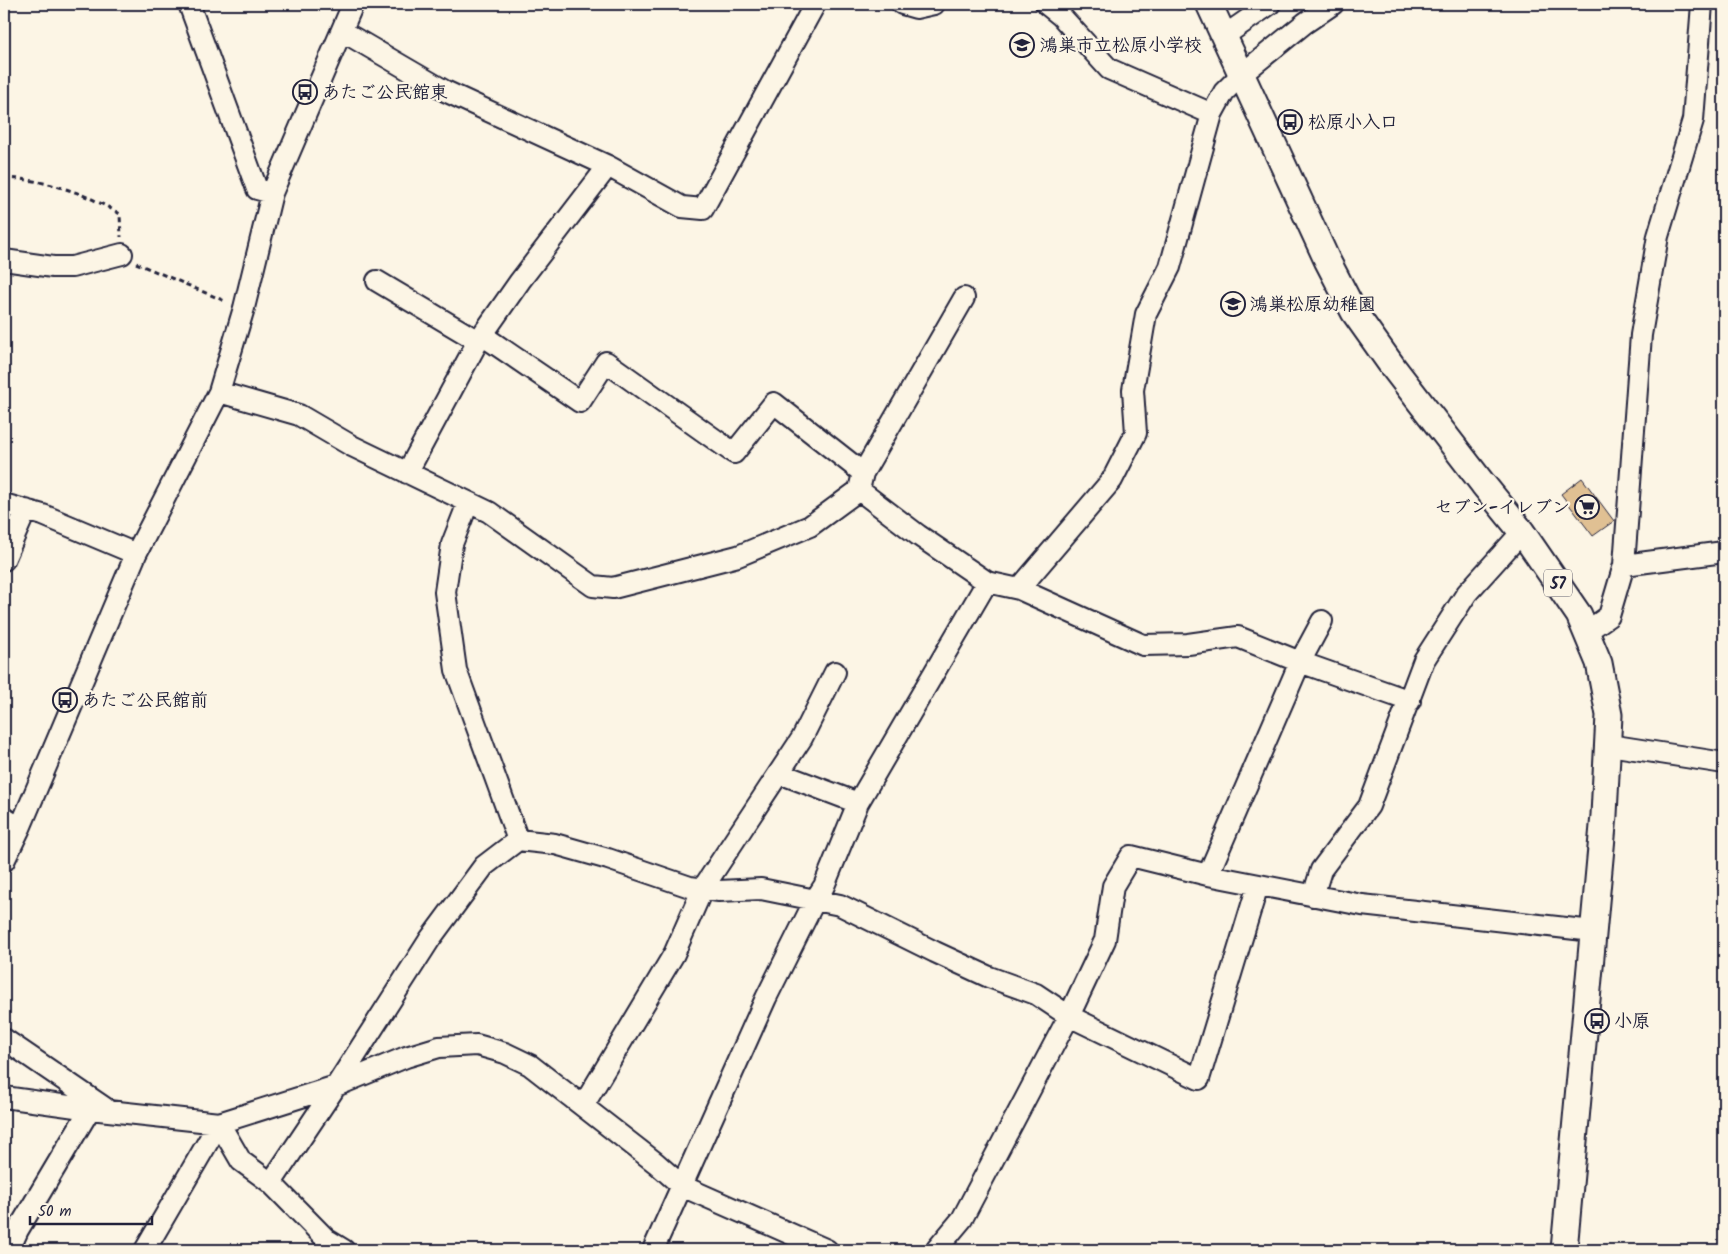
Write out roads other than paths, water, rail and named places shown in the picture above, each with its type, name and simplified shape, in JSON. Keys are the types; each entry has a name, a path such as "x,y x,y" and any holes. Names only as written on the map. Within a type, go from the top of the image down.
{"main road":[{"name":"57","path":"1209,4 1327,260 1354,312 1405,383 1522,532 1580,615 1598,663 1609,715 1608,745 1564,1250"}],"street":[{"path":"189,4 257,189 272,193"},
{"path":"4,861 12,823 136,554 219,392 244,308 272,193 353,4"},
{"path":"342,31 445,91 608,166 682,207 703,209 815,4"},
{"path":"902,4 916,8 934,4"},
{"path":"1046,4 1061,16 1109,69 1212,114"},
{"path":"1224,36 1270,4"},
{"path":"1586,632 1609,616 1624,564 1641,335 1658,236 1693,120 1702,4"},
{"path":"1020,589 1112,480 1136,433 1133,390 1146,314 1170,267 1212,114 1224,92 1242,74 1320,7"},
{"path":"408,473 480,338 520,281 608,166"},
{"path":"4,260 53,267 72,267 122,254"},
{"path":"377,281 480,338 580,402 606,362 734,453 774,403 918,535 987,582 1020,589 1142,645 1188,644 1238,637 1300,662 1410,701"},
{"path":"219,392 299,415 352,446 489,512 593,586 613,588 738,556 810,526 861,482 964,298"},
{"path":"468,503 452,544 445,592 456,670 518,840"},
{"path":"4,504 43,514 136,554"},
{"path":"6,552 26,510"},
{"path":"1313,896 1320,870 1369,806 1424,660 1467,593 1522,532"},
{"path":"1624,564 1724,552"},
{"path":"653,1250 766,998 815,900 824,886 858,803 987,582"},
{"path":"1208,875 1300,662 1322,621"},
{"path":"583,1106 674,954 702,888 802,738 835,672"},
{"path":"1608,745 1724,763"},
{"path":"779,773 858,803"},
{"path":"271,1183 336,1086 430,939 484,866 518,840 554,844 608,859 690,887 719,891 761,890 840,905 989,977 1036,994 1069,1016 1199,1079 1258,885"},
{"path":"936,1250 962,1219 1069,1016 1105,940 1113,886 1131,856 1208,875 1362,905 1593,931"},
{"path":"4,1039 100,1110"},
{"path":"4,1097 218,1123 336,1086 406,1057 439,1047 477,1045 505,1053 530,1065 656,1162 682,1186 710,1200 827,1250"},
{"path":"9,1250 18,1230 100,1110"},
{"path":"218,1123 241,1161 271,1183 322,1244 344,1250"},
{"path":"144,1250 218,1123"}],"place":[{"name":"鴻巣市立松原小学校","path":"1022,45"},
{"name":"あたご公民館東","path":"305,92"},
{"name":"松原小入口","path":"1290,122"},
{"name":"鴻巣松原幼稚園","path":"1233,304"},
{"name":"セブン-イレブン","path":"1587,507"},
{"name":"あたご公民館前","path":"65,700"},
{"name":"小原","path":"1597,1021"}]}
